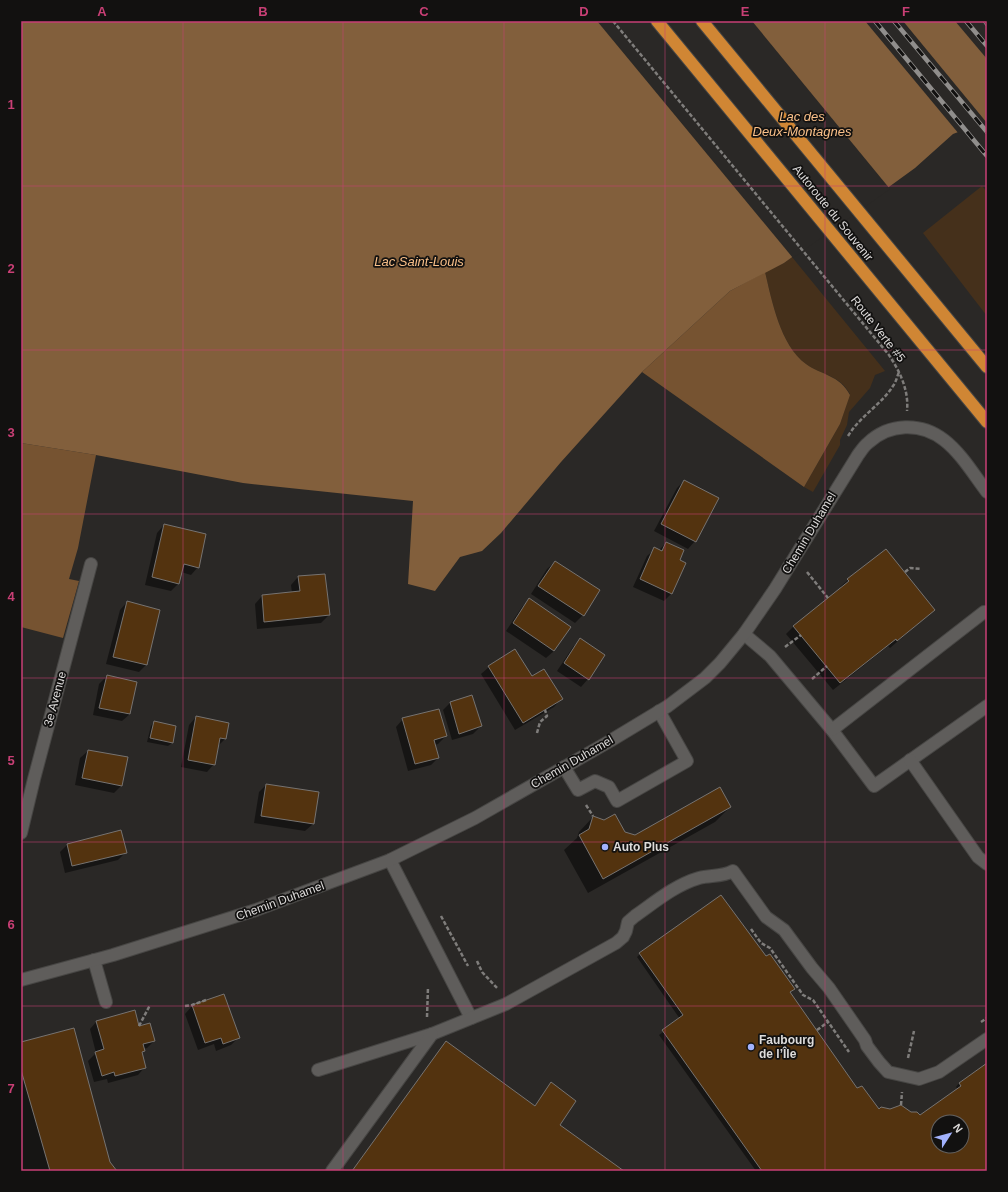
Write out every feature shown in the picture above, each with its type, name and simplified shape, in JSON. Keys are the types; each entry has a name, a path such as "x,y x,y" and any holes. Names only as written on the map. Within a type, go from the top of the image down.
{"highway":[{"name":"Autoroute du Souvenir","path":"657,21 987,422"},
{"name":"Autoroute du Souvenir","path":"702,21 987,366"}],"street":[{"name":"Chemin Duhamel","path":"21,980 187,933 256,910 390,860 475,818 659,711 688,692 705,678 720,663 744,634 795,558 858,455 867,443 878,435 890,429 906,426 932,432 957,452 987,492"},
{"name":"3e Avenue","path":"21,833 91,564"},
{"path":"832,730 984,612 987,612"},
{"path":"744,634 770,656 832,730 874,786 987,706"},
{"path":"564,767 578,790 595,781 610,787 618,801 687,761 659,711"},
{"path":"910,760 978,856 987,864"},
{"path":"390,860 471,1018"},
{"path":"318,1070 432,1034 506,1004 616,943 623,937 628,922 682,884 711,875 726,875 733,871 766,917 784,930 829,988 868,1046 888,1072 919,1079 930,1076 939,1072 987,1039"},
{"path":"94,960 106,1002"},
{"path":"332,1171 432,1034"}],"path":[{"name":"Route Verte #5","path":"613,21 889,355 904,382 908,404"},
{"path":"846,440 864,416 894,385 899,371"},
{"path":"795,558 828,598"},
{"path":"905,572 910,568 921,569"},
{"path":"783,648 801,635"},
{"path":"809,681 827,666"},
{"path":"537,733 540,722 547,716 545,710"},
{"path":"441,916 468,966"},
{"path":"476,961 482,972 498,989 504,986"},
{"path":"428,988 428,998"},
{"path":"185,1006 206,1000"},
{"path":"139,1026 150,1005"},
{"path":"975,1026 987,1018"},
{"path":"817,1030 828,1022"},
{"path":"907,1060 914,1031"},
{"path":"902,1057 907,1060 913,1059"},
{"path":"900,1105 902,1089"}],"shaded area":[{"path":"982,186 987,192 987,316 923,233"},
{"path":"792,257 885,371 875,375 870,388 849,412 847,425 840,440 840,445 813,492 804,487 840,424 850,394 836,379 812,368 797,356 783,334 774,309 765,272 784,263"},
{"path":"765,272 778,322 790,346 797,356 806,364 836,379 846,388 850,395 840,424 804,487 642,372 730,291"},
{"path":"21,443 96,455 78,548 69,579 79,581 63,638 21,627"}],"water":[{"name":"Lac Saint-Louis","path":"21,21 987,21 987,121 953,134 915,168 784,263 730,291 642,372 561,462 501,533 482,551 460,557 435,591 408,584 413,501 243,483 96,455 21,443"}],"pier":[{"path":"597,21 752,21 890,189 793,258"},
{"path":"865,21 903,21 987,123 959,134"},
{"path":"955,21 987,21 987,59"}],"building":[{"path":"684,480 719,498 696,542 661,524"},
{"path":"164,524 206,534 199,568 184,564 179,584 152,577"},
{"path":"666,542 684,550 680,560 686,563 672,594 640,579 654,547 662,551"},
{"path":"886,549 935,610 897,641 896,639 840,683 793,626 849,581 847,579"},
{"path":"555,561 600,590 584,616 538,586"},
{"path":"325,574 330,615 264,622 262,595 300,591 298,576"},
{"path":"529,598 571,627 554,651 513,623"},
{"path":"127,601 160,610 147,665 113,657"},
{"path":"580,638 605,655 589,680 564,663"},
{"path":"515,649 532,676 544,669 563,699 523,723 488,666"},
{"path":"107,675 137,682 130,714 99,708"},
{"path":"472,695 482,726 459,734 450,702"},
{"path":"439,709 447,736 434,740 439,758 415,764 402,718"},
{"path":"196,716 229,723 226,739 220,738 215,765 188,760"},
{"path":"154,721 176,726 173,743 150,738"},
{"path":"88,750 128,757 122,786 82,778"},
{"path":"266,784 319,792 314,824 261,816"},
{"path":"720,787 731,807 603,879 579,835 589,829 593,816 604,820 615,814 625,832 635,835"},
{"path":"121,830 127,853 72,866 67,844"},
{"name":"Faubourg de l’Île","path":"721,895 766,956 770,954 795,989 790,992 857,1088 862,1086 879,1109 881,1107 890,1109 901,1105 911,1112 917,1112 920,1115 961,1086 959,1083 987,1063 987,1171 762,1171 662,1030 683,1015 639,953"},
{"path":"224,994 240,1038 223,1044 221,1038 205,1043 192,1005"},
{"path":"135,1010 139,1026 150,1023 155,1041 143,1044 145,1051 142,1052 146,1068 115,1076 114,1072 102,1076 95,1052 104,1049 96,1021"},
{"path":"74,1028 110,1162 117,1171 50,1171 21,1070 21,1042"},
{"path":"446,1041 535,1106 551,1082 576,1101 560,1125 624,1171 352,1171"}],"railway":[{"path":"875,21 987,156"},
{"path":"894,21 987,132"},
{"path":"966,21 987,46"}],"place":[{"name":"Auto Plus","path":"605,847"},
{"name":"Faubourg de l’Île","path":"751,1047"}],"water label":[{"name":"Lac des Deux-Montagnes","path":"802,124"}]}
